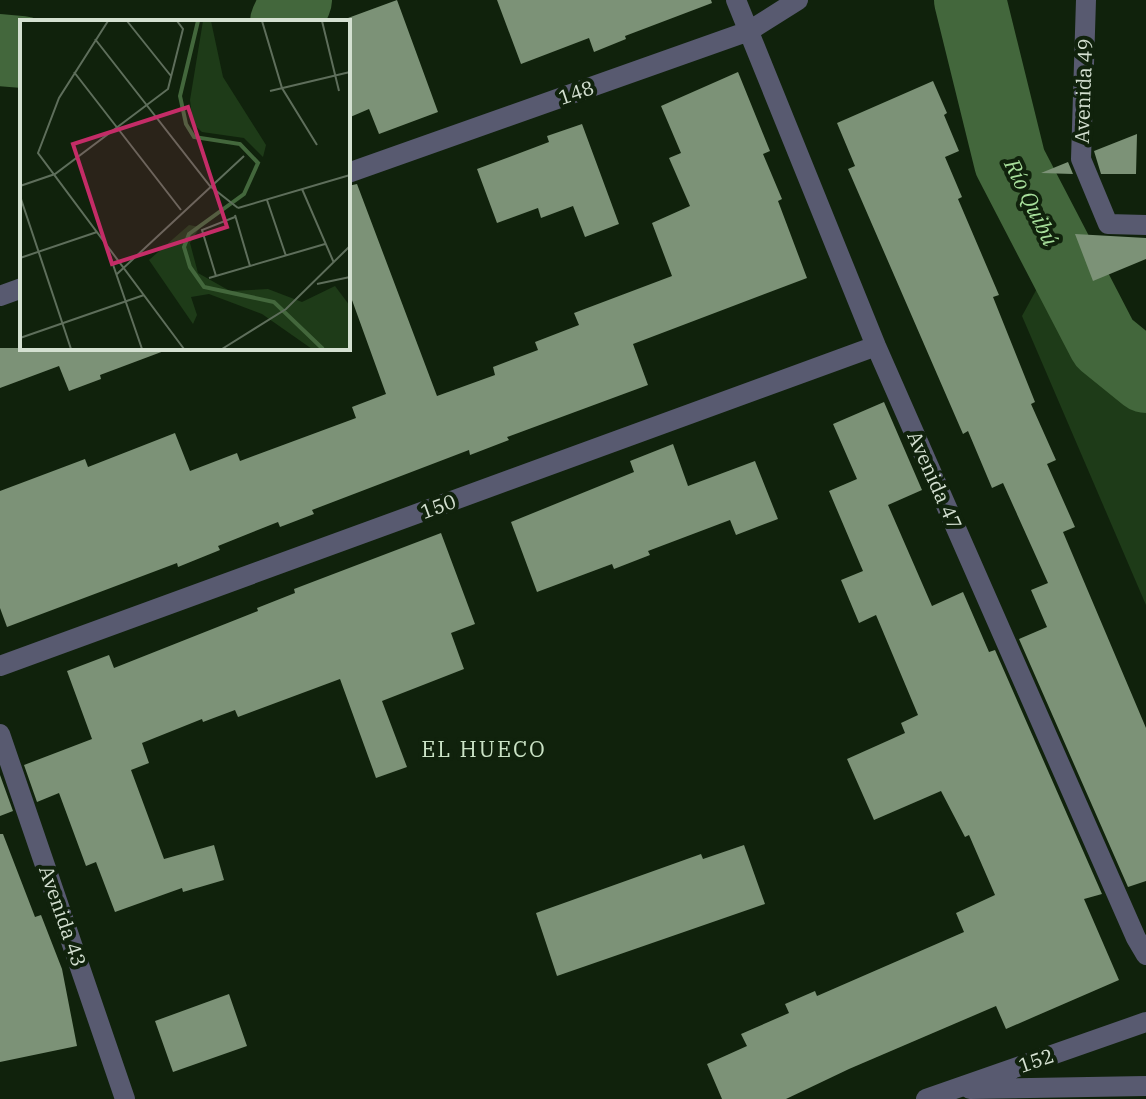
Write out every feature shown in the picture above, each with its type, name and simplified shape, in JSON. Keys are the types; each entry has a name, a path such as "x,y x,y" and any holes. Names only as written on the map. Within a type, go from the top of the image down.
{"street":[{"name":"Avenida 47","path":"736,0 876,346 1146,955"},
{"name":"148","path":"350,172 749,31 798,0"},
{"name":"Avenida 49","path":"1086,0 1081,159 1108,224 1146,225"},
{"path":"0,296 20,289"},
{"name":"150","path":"0,666 876,346"},
{"name":"Avenida 43","path":"0,734 125,1099"},
{"name":"152","path":"926,1099 1146,1022"},
{"path":"951,1090 1146,1086"}],"green space":[{"path":"1069,230 1092,282 1146,334 1146,605 1022,316"}],"building":[{"path":"397,0 438,112 379,134 369,109 350,117 348,18"},
{"path":"497,0 711,0 712,3 625,36 626,39 594,52 589,38 521,64"},
{"path":"738,72 770,151 763,154 782,199 778,201 807,278 633,344 648,385 507,437 509,440 470,455 469,450 312,510 314,514 280,527 278,522 218,546 220,550 178,567 177,563 7,627 0,608 0,491 85,459 88,467 175,433 190,471 237,453 240,461 356,418 352,407 386,394 350,295 350,186 357,184 437,396 495,375 493,367 538,350 535,342 579,325 574,313 672,276 652,223 690,206 669,158 681,153 661,106"},
{"path":"933,81 959,151 945,157 962,197 958,199 999,295 993,297 1035,402 1031,404 1056,460 1047,464 1075,527 1063,532 1146,728 1146,881 1128,887 1019,639 1047,627 1031,590 1048,583 1003,483 992,488 968,431 963,434 848,169 855,166 837,123"},
{"path":"582,124 619,224 585,237 573,206 541,218 538,208 497,223 477,169 549,142 547,136"},
{"path":"1137,134 1136,174 1101,174 1094,151"},
{"path":"1068,162 1073,174 1041,173"},
{"path":"1075,234 1146,238 1146,259 1093,281"},
{"path":"0,348 164,350 100,375 101,379 69,391 59,366 0,388"},
{"path":"884,402 922,490 888,505 932,606 963,592 989,652 995,650 1102,894 1084,899 1119,980 1006,1029 996,1006 786,1099 722,1099 707,1064 747,1046 741,1034 789,1013 785,1004 815,991 817,996 964,932 956,913 995,895 969,835 965,837 941,791 874,820 847,759 905,733 901,723 918,715 876,615 859,623 841,580 863,571 829,491 857,479 833,424"},
{"path":"673,444 688,486 755,461 778,519 736,535 730,520 648,551 650,555 614,569 612,564 537,592 511,522 634,472 630,461"},
{"path":"441,533 475,624 451,633 464,669 382,701 407,767 376,778 340,679 238,717 235,710 203,722 202,719 142,743 149,763 131,770 164,859 214,845 224,880 183,892 182,888 115,912 96,862 86,866 59,793 37,802 24,765 92,739 67,671 109,655 114,668 258,611 257,608 295,593 294,589"},
{"path":"0,775 13,811 0,816"},
{"path":"0,834 3,834 35,917 41,915 62,969 77,1046 0,1062"},
{"path":"744,845 765,904 557,976 536,913 701,854 703,859"},
{"path":"229,994 247,1046 173,1072 155,1021"}],"waterway":[{"name":"Río Quibú","path":"287,20 296,0"},
{"name":"Río Quibú","path":"970,0 1010,162 1104,343 1146,377"},
{"name":"Río Quibú","path":"0,50 20,52"}],"district":[{"name":"EL HUECO","path":"484,748"}]}
